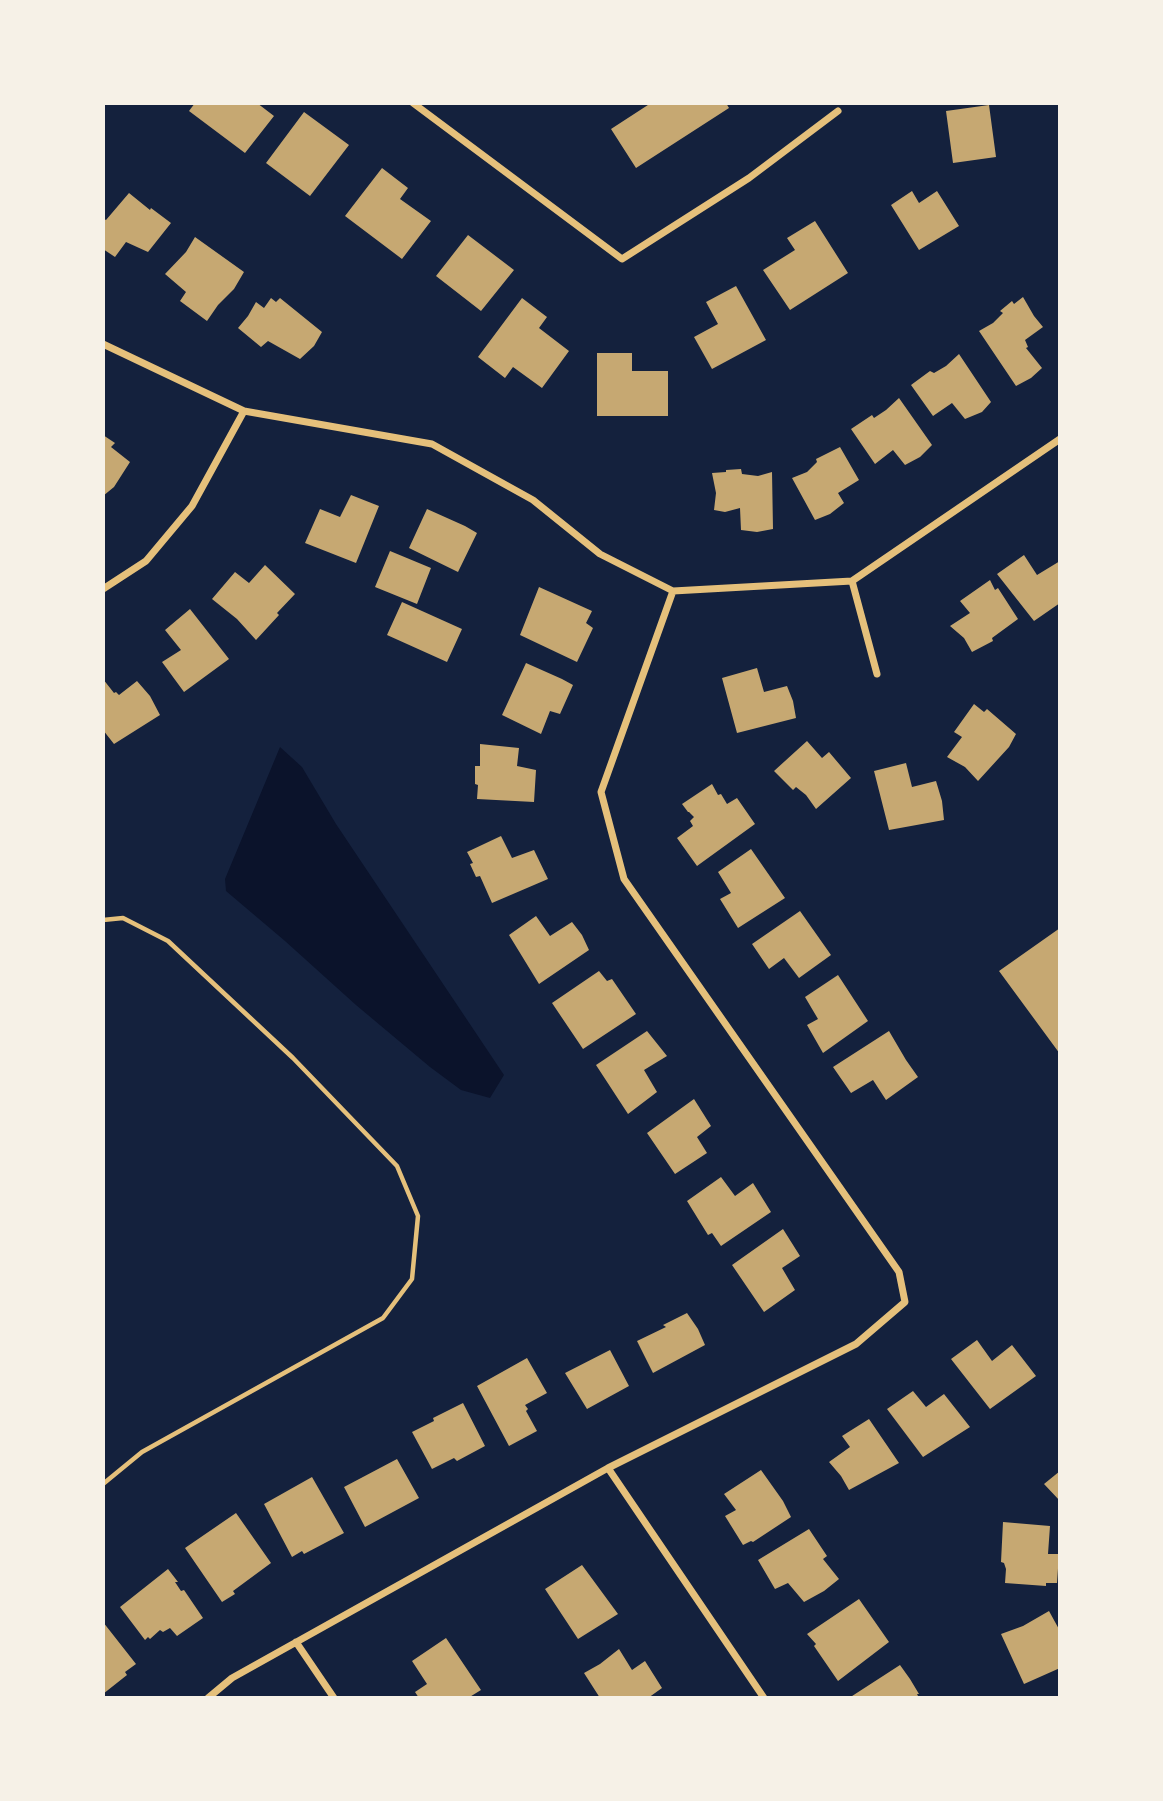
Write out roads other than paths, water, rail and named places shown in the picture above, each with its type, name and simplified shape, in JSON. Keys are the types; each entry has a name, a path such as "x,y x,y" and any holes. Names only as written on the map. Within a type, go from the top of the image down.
{"street":[{"path":"413,103 622,259 750,178 838,111"},
{"path":"103,344 244,411 432,444 533,500 600,554 673,591 852,581 1059,443"},
{"path":"103,589 146,561 192,506 244,411"},
{"path":"852,581 877,674"},
{"path":"208,1698 232,1678 608,1468 856,1344 905,1302 899,1272 624,879 601,792 673,591"},
{"path":"608,1468 764,1698"},
{"path":"296,1642 334,1698"}],"water":[{"path":"280,747 302,767 336,824 504,1075 490,1098 461,1090 430,1067 226,891 225,879"}]}
